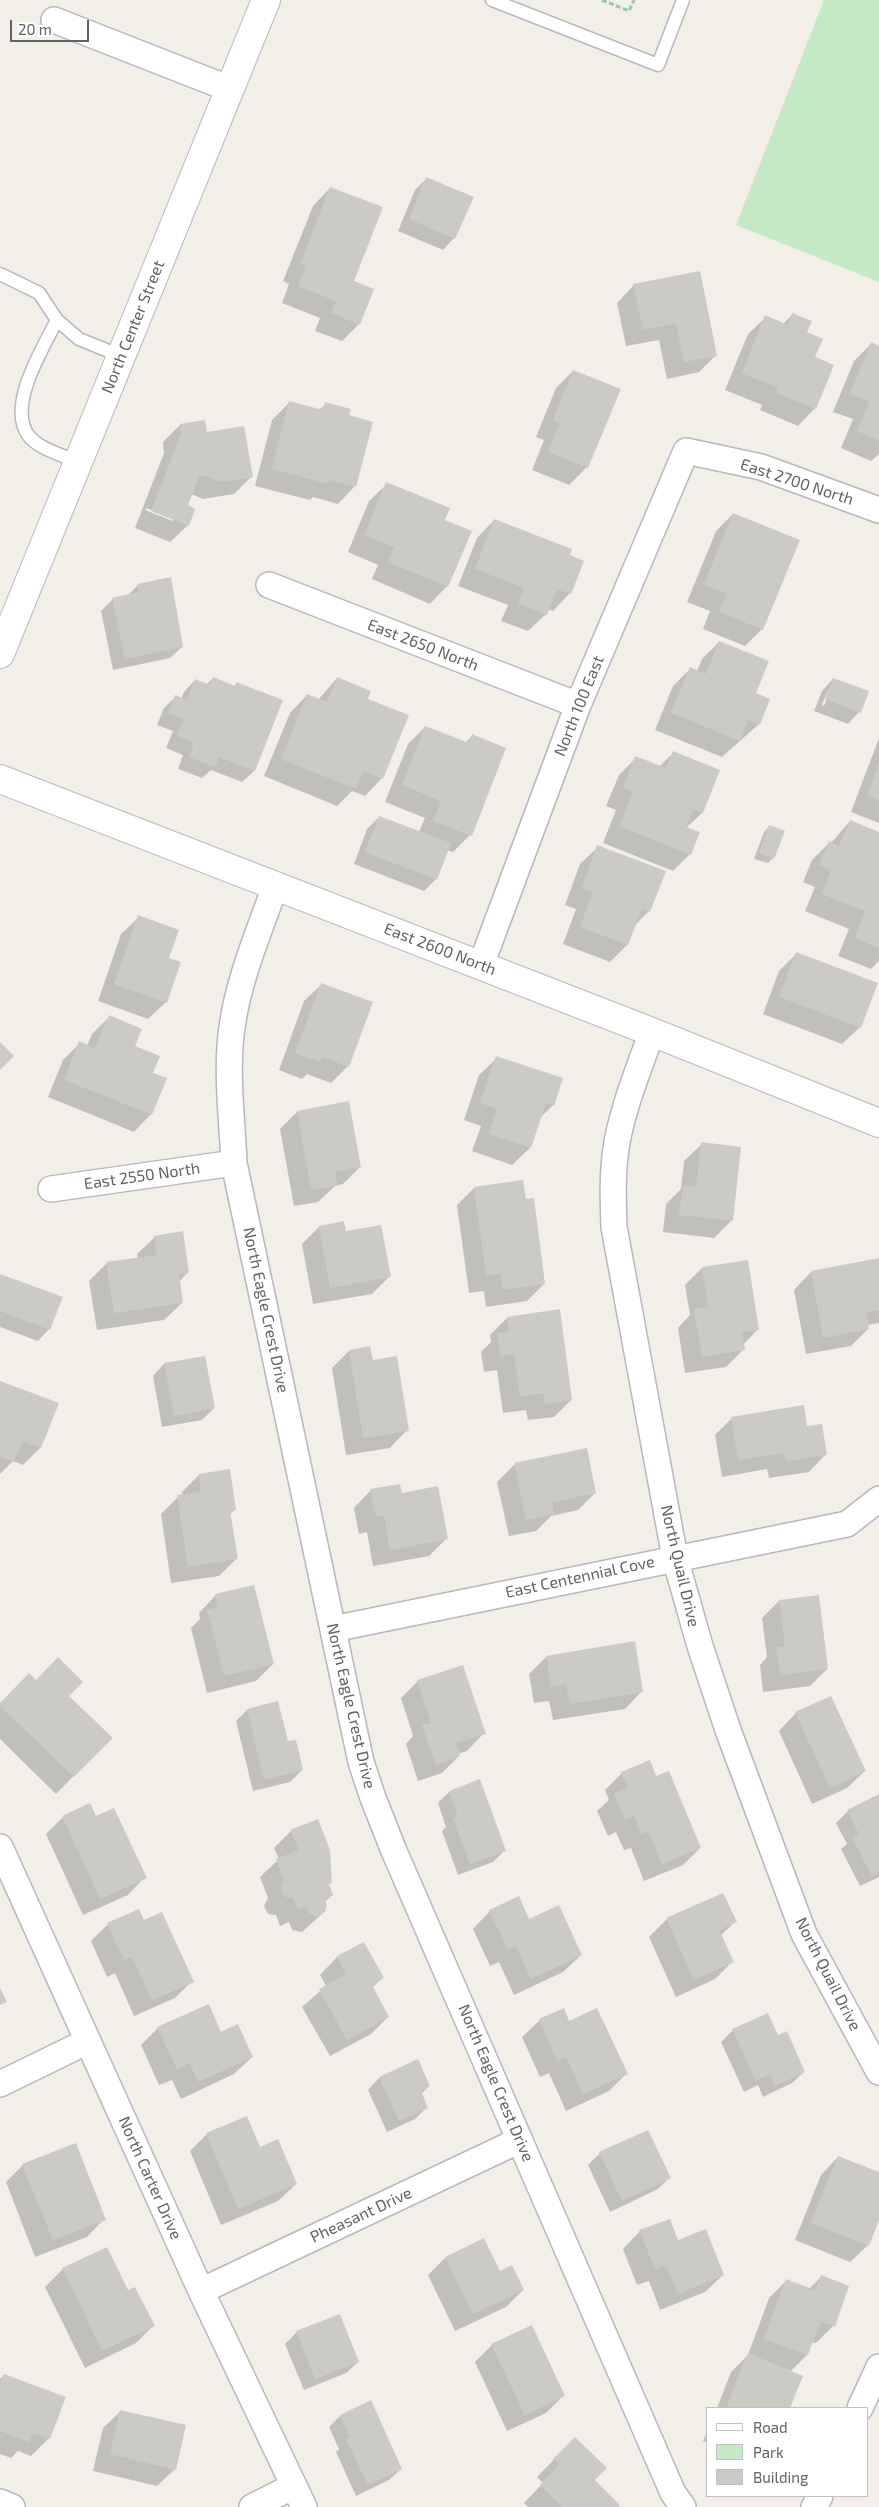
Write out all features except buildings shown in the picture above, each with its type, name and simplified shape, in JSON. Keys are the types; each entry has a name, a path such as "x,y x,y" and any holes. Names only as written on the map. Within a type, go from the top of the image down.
{"street":[{"name":"North Center Street","path":"0,654 266,0"},
{"path":"54,20 230,89"},
{"name":"East 2700 North","path":"686,451 761,466 879,510"},
{"name":"North 100 East","path":"481,965 578,705 686,451"},
{"name":"East 2650 North","path":"269,585 578,705"},
{"name":"East 2600 North","path":"0,779 481,965 879,1123"},
{"name":"North Eagle Crest Drive","path":"275,886 243,977 232,1021 229,1062 234,1163 361,1762 373,1798 520,2140 673,2493 683,2507"},
{"name":"North Quail Drive","path":"652,1032 625,1110 617,1142 612,1184 614,1227 675,1558 700,1646 728,1730 804,1934 879,2072"},
{"name":"East 2550 North","path":"51,1189 234,1163"},
{"name":"East Centennial Cove","path":"333,1629 847,1524 879,1499"},
{"name":"North Carter Drive","path":"0,1847 201,2291 299,2496"},
{"path":"0,2084 88,2041"},
{"name":"Pheasant Drive","path":"201,2291 520,2140"},
{"path":"860,2407 879,2367"},
{"path":"252,2507 299,2496"},
{"path":"0,2502 12,2507"}],"lane":[{"path":"492,0 658,65 683,0"},
{"path":"0,274 40,293 57,320 79,339 121,356"},
{"path":"57,320 33,368 24,394 22,419 28,435 42,446 78,462"}],"path":[{"path":"602,0 630,11 634,0"}],"green space":[{"path":"824,0 879,0 879,282 736,225"}]}
